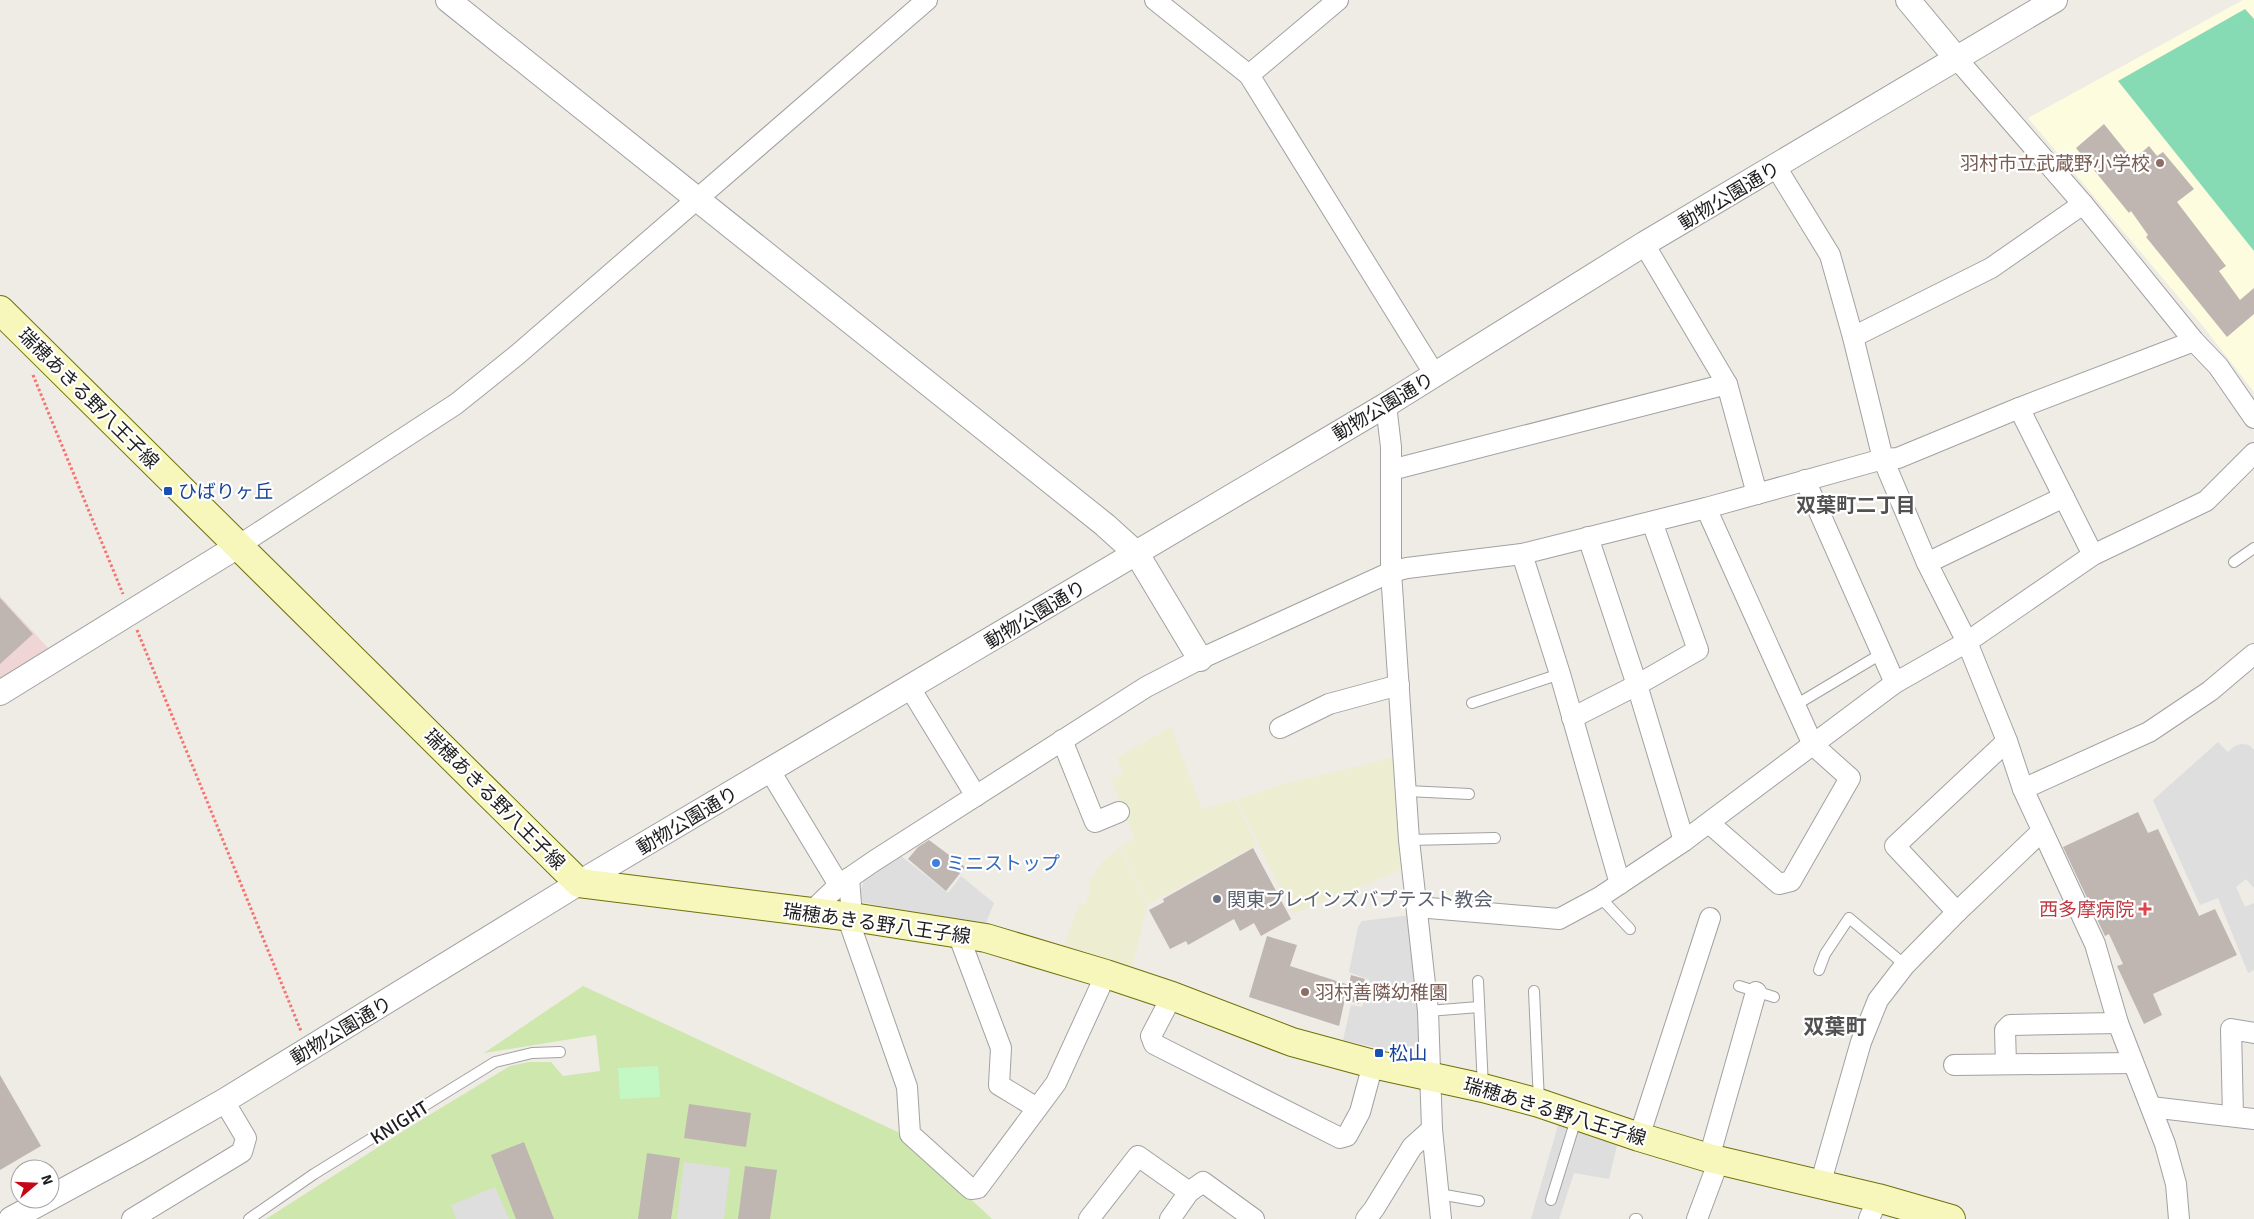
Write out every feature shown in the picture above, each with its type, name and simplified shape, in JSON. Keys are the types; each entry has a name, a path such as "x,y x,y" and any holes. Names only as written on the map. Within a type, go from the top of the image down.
{"main road":[{"name":"瑞穂あきる野八王子線","path":"0,310 579,883 849,917 986,938 1172,996 1292,1042 1373,1064 1430,1075 1539,1103 1639,1137 1714,1159 1820,1185 1874,1209 1951,1219"}],"street":[{"path":"448,0 1105,525 1137,554 1200,658"},
{"path":"0,692 238,546 456,404 517,355 927,0"},
{"path":"1155,0 1249,75 1435,375"},
{"path":"1249,75 1338,0"},
{"path":"1908,0 2083,204 2194,341 2218,366 2254,418"},
{"name":"動物公園通り","path":"11,1219 224,1101 579,883 1137,554 1386,405 1644,244 2055,0"},
{"path":"1776,167 1830,255 1853,337 1883,459 1927,563 1967,642 2007,741 2023,789 2095,944 2118,1023 2165,1144 2176,1184 2179,1219"},
{"path":"1853,337 1991,268 2083,204"},
{"path":"1644,244 1727,384 1757,494"},
{"path":"810,913 844,882 1146,687 1200,658 1391,572 1407,568 1522,554 1706,508 1883,459 1898,458 2019,408 2194,341"},
{"path":"1391,470 1727,384"},
{"path":"1386,405 1391,447 1391,572 1409,840 1428,1012 1432,1129 1441,1219"},
{"path":"2019,408 2093,555"},
{"path":"1417,907 1559,919 1600,897 1684,841 1895,683 1967,642 2093,555 2206,501 2254,453"},
{"path":"1805,480 1895,683"},
{"path":"1927,563 2064,497"},
{"path":"1706,508 1794,706 1813,744 1850,778 1791,882 1779,884 1708,823"},
{"path":"1572,718 1637,685 1698,650 1652,522"},
{"path":"1588,537 1637,685 1684,841"},
{"path":"1522,554 1560,674 1620,884"},
{"path":"2023,789 2149,732 2210,691 2254,654"},
{"path":"1280,728 1329,704 1399,685"},
{"path":"910,688 976,796"},
{"path":"1062,740 1095,822 1118,812"},
{"path":"1957,912 1895,846 2007,741"},
{"path":"770,771 844,882 849,917 907,1087 910,1134 971,1189 978,1188 1056,1083 1106,974"},
{"path":"1820,1185 1861,1042 1878,1000 1905,965 2042,830"},
{"path":"1639,1137 1710,918"},
{"path":"958,934 1001,1048 999,1084 1037,1108"},
{"path":"1697,1219 1756,992"},
{"path":"1172,996 1151,1036 1154,1044 1340,1138 1347,1136 1360,1112 1373,1064"},
{"path":"2006,1064 2004,1030 2010,1025 2118,1023"},
{"path":"2234,1116 2231,1029 2254,1033"},
{"path":"1954,1066 2133,1062"},
{"path":"132,1219 242,1152 246,1138 224,1101"},
{"path":"2151,1107 2254,1119"},
{"path":"1366,1219 1412,1147 1432,1129"},
{"path":"1089,1219 1138,1156 1189,1192"},
{"path":"1170,1219 1189,1192 1203,1182 1254,1219"}],"lane":[{"path":"2234,562 2254,548"},
{"path":"1794,706 1881,654"},
{"path":"1472,703 1560,674"},
{"path":"1407,791 1470,794"},
{"path":"1409,840 1495,838"},
{"path":"1600,897 1630,929"},
{"path":"1819,970 1825,954 1850,918 1905,965"},
{"path":"1478,981 1483,1088"},
{"path":"1534,991 1539,1103"},
{"path":"1428,1012 1479,1007"},
{"name":"KNIGHT","path":"249,1219 314,1174 495,1062 523,1054 560,1052"},
{"path":"1551,1200 1578,1115"},
{"path":"1438,1194 1479,1200"}],"path":[{"path":"39,348 29,365 309,1050"}],"shaded area":[{"name":"羽村市立武蔵野小学校","path":"2243,0 2254,0 2254,392 2202,325 2028,118"},
{"path":"0,596 50,650 0,682"},
{"path":"2218,742 2228,752 2235,746 2242,744 2249,745 2254,750 2254,888 2246,879 2236,887 2245,907 2254,903 2254,970 2248,973 2218,898 2200,905 2153,800"},
{"path":"896,852 948,893 961,876 994,903 985,925 860,902 859,898 866,872"},
{"path":"1411,915 1422,1058 1343,1040 1351,1005 1362,1007 1370,980 1349,972 1358,927 1362,921"},
{"path":"1559,1122 1618,1141 1609,1179 1574,1173 1559,1219 1531,1219"},
{"path":"684,1162 730,1168 724,1219 677,1219"},
{"path":"495,1187 509,1219 456,1219 451,1205"}],"green space":[{"path":"2245,9 2254,19 2254,251 2118,81"},
{"path":"1171,727 1202,809 1235,800 1256,845 1148,904 1121,846 1135,839 1111,779 1123,774 1117,758"},
{"path":"1399,756 1405,868 1293,914 1237,800 1281,785"},
{"path":"1120,848 1147,905 1132,968 1064,945 1080,904 1085,905 1091,890 1088,888 1091,880 1103,861"},
{"path":"583,986 900,1133 992,1219 266,1219 408,1128 510,1066 529,1062 551,1062 563,1076 600,1071 596,1035 484,1053"},
{"path":"658,1066 660,1097 620,1099 618,1068"}],"building":[{"path":"2104,124 2133,160 2149,146 2157,156 2163,152 2194,189 2177,202 2226,266 2219,271 2240,300 2254,288 2254,314 2227,337 2146,237 2148,235 2131,211 2129,213 2076,148"},
{"path":"0,598 33,634 0,664"},
{"path":"2138,812 2148,833 2158,829 2199,916 2215,909 2237,955 2153,994 2162,1015 2144,1024 2117,966 2123,964 2109,934 2105,936 2063,847"},
{"name":"ミニストップ","path":"929,840 965,867 946,891 908,859 918,847"},
{"path":"1253,848 1291,919 1261,936 1254,923 1240,931 1234,919 1188,945 1186,941 1170,949 1149,910 1164,902 1163,899"},
{"path":"1267,936 1297,945 1290,966 1349,985 1351,975 1365,979 1359,1004 1345,999 1339,1026 1249,997"},
{"path":"0,1075 41,1146 19,1159 10,1159 10,1164 0,1170"},
{"path":"689,1104 751,1113 746,1147 684,1138"},
{"path":"524,1142 554,1219 516,1219 491,1155"},
{"path":"647,1153 680,1158 671,1219 638,1219"},
{"path":"745,1166 777,1170 770,1219 738,1219"}],"place":[{"name":"羽村市立武蔵野小学校","path":"2160,163"},
{"name":"ひばりヶ丘","path":"168,491"},
{"name":"ミニストップ","path":"936,863"},
{"name":"関東プレインズバプテスト教会","path":"1217,899"},
{"name":"西多摩病院","path":"2145,909"},
{"name":"羽村善隣幼稚園","path":"1305,992"},
{"name":"松山","path":"1379,1053"}],"district":[{"name":"双葉町二丁目","path":"1856,505"},
{"name":"双葉町","path":"1835,1027"}]}
